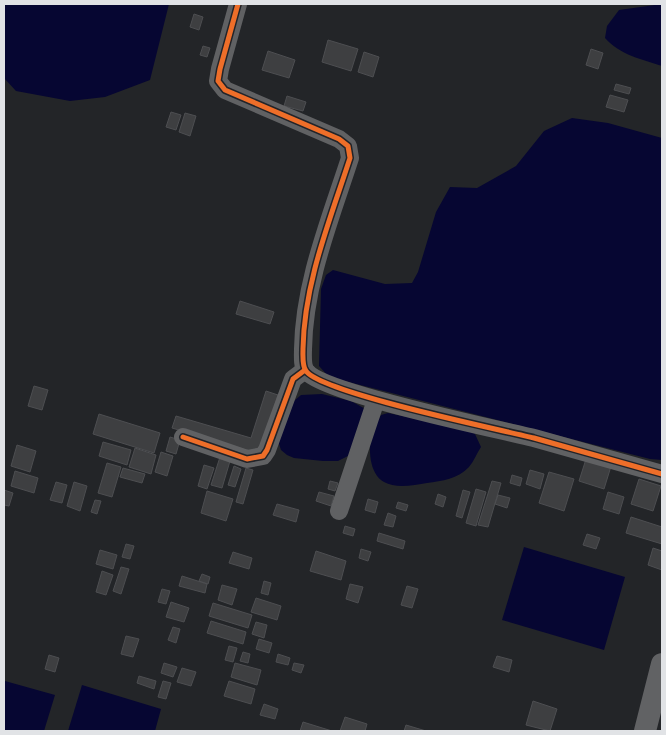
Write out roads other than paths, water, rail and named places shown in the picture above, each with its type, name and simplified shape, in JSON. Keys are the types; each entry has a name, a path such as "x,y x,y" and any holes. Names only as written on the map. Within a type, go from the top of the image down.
{"main road":[{"path":"645,731 661,674"}],"street":[{"path":"238,4 218,81 225,90 339,139 348,146 350,158 319,254 304,323 303,359 305,370 315,379 376,400 533,438 662,474"},
{"path":"184,437 247,459 263,456 267,450 293,379 305,370"},
{"path":"339,511 376,400"}]}
